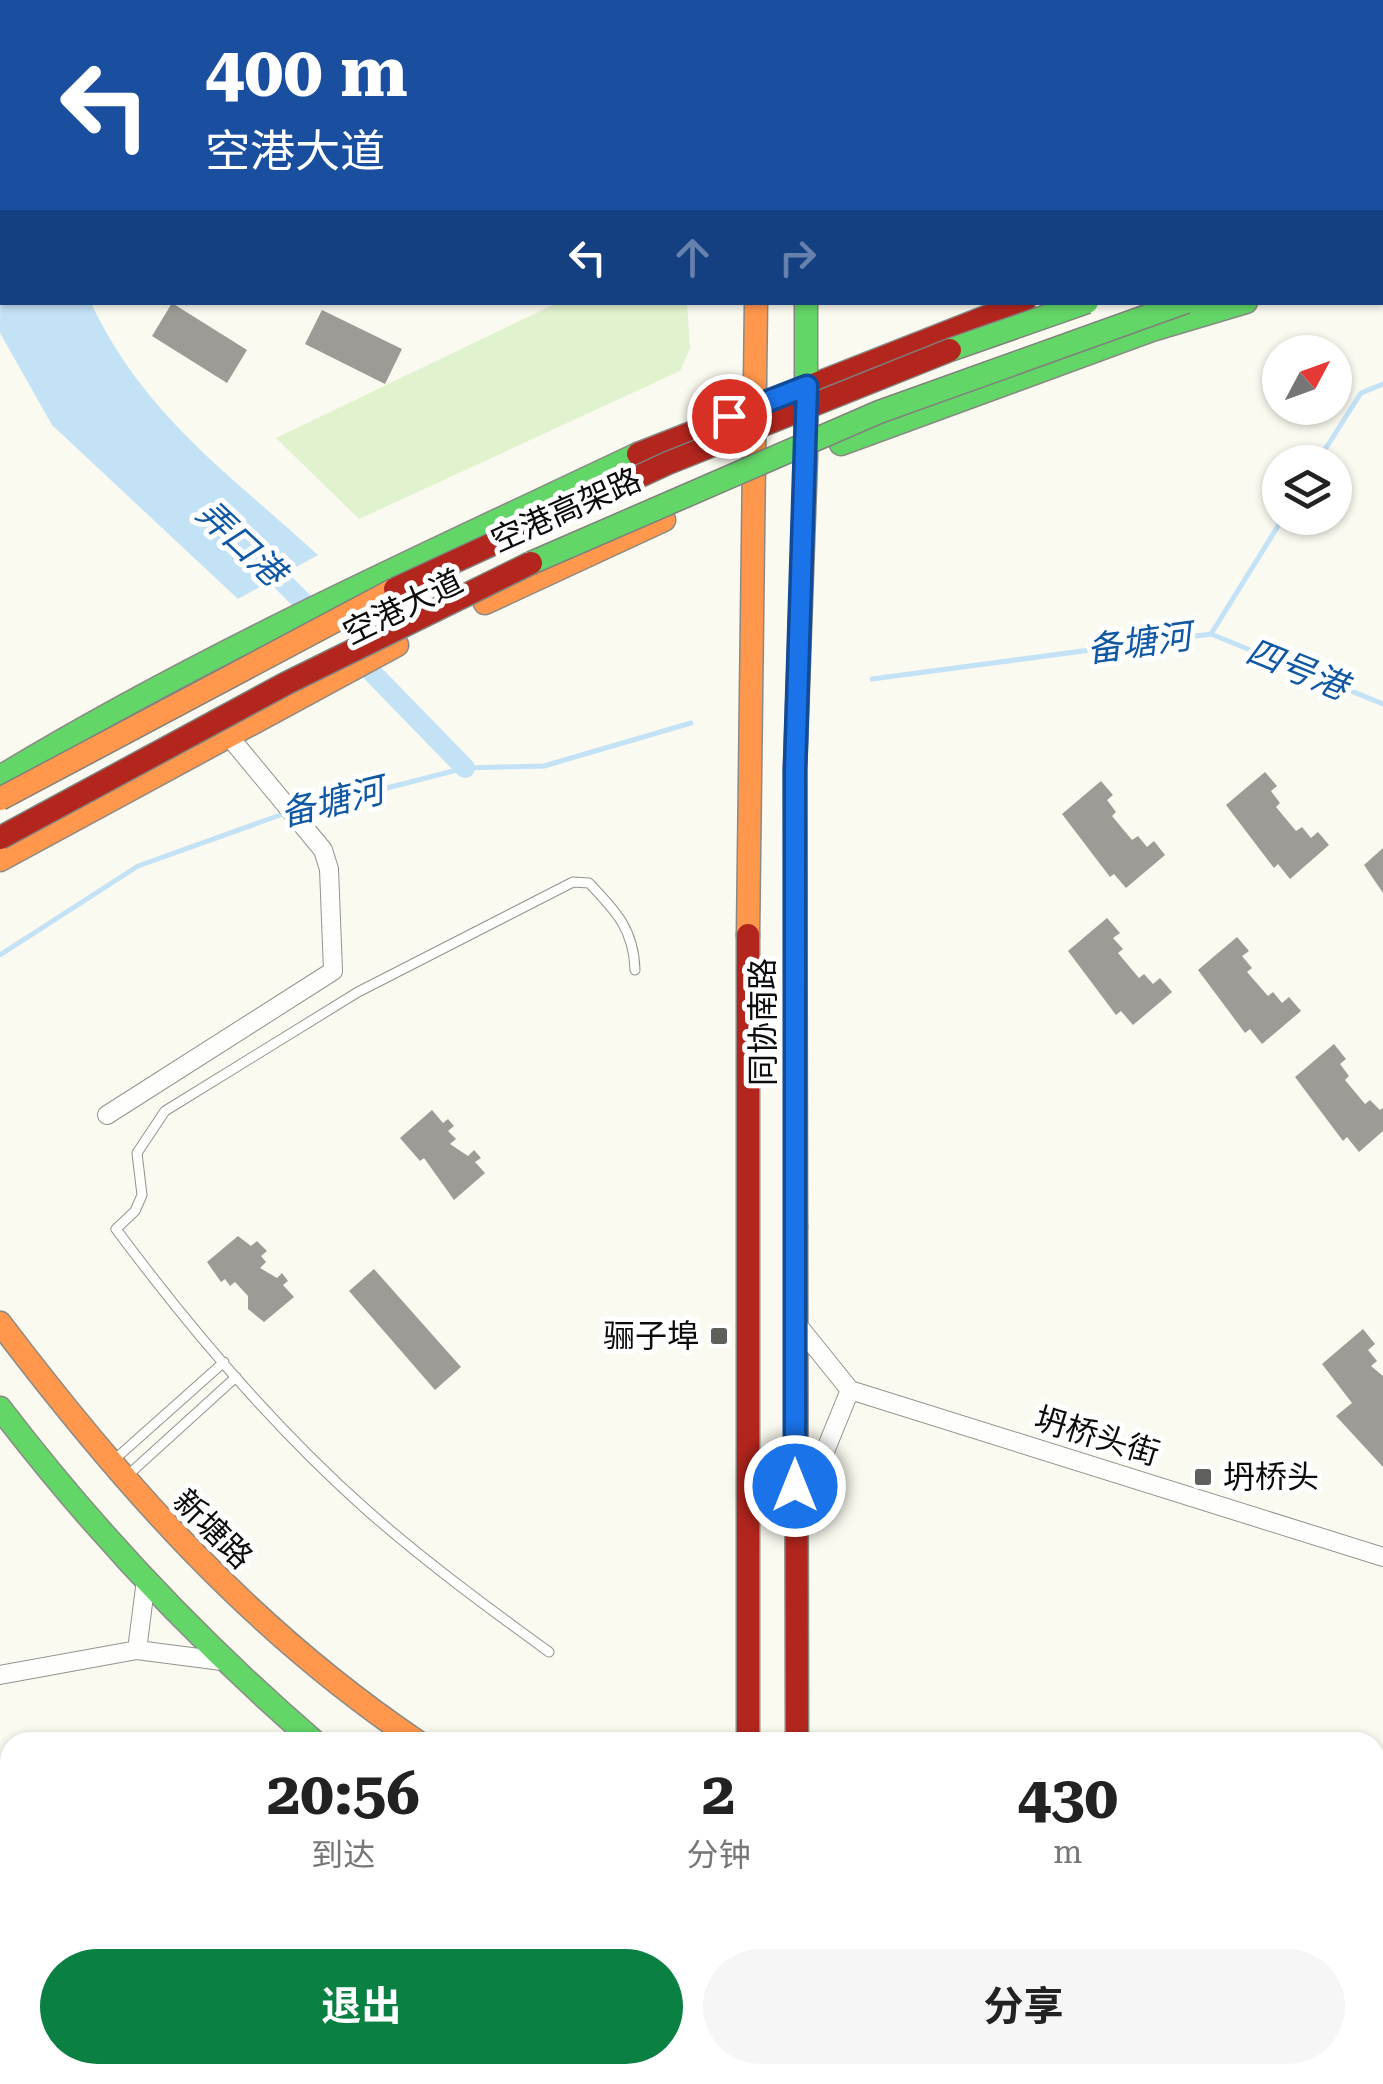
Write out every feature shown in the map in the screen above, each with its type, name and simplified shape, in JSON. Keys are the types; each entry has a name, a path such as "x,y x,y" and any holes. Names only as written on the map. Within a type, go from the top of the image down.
{"main road":[{"name":"同协南路","path":"748,1732 748,786 757,477 756,305"},
{"name":"同协南路","path":"797,1732 795,770 806,457 806,305"},
{"name":"空港大道","path":"0,778 60,740 376,578 674,437 1016,305"},
{"name":"空港高架路","path":"0,800 176,700 637,475 855,386 1079,305"},
{"name":"空港高架路","path":"0,838 198,727 416,615 648,507 1085,335 1177,305"},
{"name":"空港大道","path":"0,860 227,734 429,629 757,477 1152,330 1236,305"},
{"name":"新塘路","path":"0,1323 115,1473 268,1628 401,1732"},
{"path":"0,1408 146,1580 222,1662 303,1732"}],"street":[{"path":"107,1115 333,971 329,868 315,841 227,734"},
{"path":"795,1322 850,1390 821,1461 820,1494 795,1524"},
{"name":"坍桥头街","path":"850,1390 1383,1557"},
{"path":"137,1650 146,1580"},
{"path":"0,1674 137,1650 222,1662"}],"lane":[{"path":"549,1652 448,1578 366,1510 236,1377 116,1229 135,1210 142,1195 137,1152 165,1110 358,992 573,882 589,883 620,915 634,941 635,970"},
{"path":"115,1473 224,1362"},
{"path":"115,1473 236,1377"}],"green space":[{"path":"553,305 687,305 690,348 680,371 359,519 276,438"}],"water":[{"path":"0,305 92,305 112,342 162,410 221,469 318,555 238,599 52,425 0,333"}],"building":[{"path":"171,305 175,305 247,350 227,383 152,336"},
{"path":"322,310 402,349 385,384 305,344"},
{"path":"1265,772 1277,786 1271,791 1280,803 1276,807 1296,831 1302,827 1311,838 1318,832 1329,845 1290,879 1278,864 1274,868 1226,805"},
{"path":"1101,781 1113,795 1107,800 1116,812 1112,816 1132,840 1138,836 1147,847 1154,841 1165,855 1126,888 1114,874 1110,877 1062,814"},
{"path":"1383,848 1383,893 1364,865"},
{"path":"1107,918 1120,933 1113,938 1123,949 1118,953 1139,978 1144,974 1153,984 1160,978 1172,992 1133,1025 1121,1011 1116,1015 1068,951"},
{"path":"1237,937 1249,951 1242,956 1252,968 1247,972 1268,996 1273,992 1282,1003 1289,997 1301,1011 1262,1044 1250,1029 1245,1033 1198,970"},
{"path":"1334,1044 1346,1059 1340,1064 1349,1076 1345,1080 1365,1104 1370,1100 1380,1110 1383,1108 1383,1131 1359,1152 1347,1137 1343,1141 1295,1077"},
{"path":"432,1110 443,1123 448,1119 454,1126 448,1131 456,1139 450,1144 468,1156 474,1150 481,1158 475,1162 485,1173 454,1200 424,1158 420,1161 400,1138"},
{"path":"238,1236 251,1246 257,1241 267,1251 261,1256 266,1262 260,1268 277,1278 282,1273 288,1281 283,1285 294,1297 264,1322 248,1309 248,1296 235,1282 230,1286 225,1279 221,1282 207,1262"},
{"path":"374,1269 461,1367 435,1390 349,1291"},
{"path":"1363,1329 1375,1344 1368,1350 1377,1361 1371,1366 1383,1376 1383,1467 1336,1416 1352,1403 1322,1364"}],"waterway":[{"name":"备塘河","path":"1328,445 1361,393 1383,384"},
{"name":"备塘河","path":"1211,634 1272,535"},
{"name":"弄口港","path":"260,559 321,620"},
{"name":"备塘河","path":"872,679 1211,634 1383,704"},
{"name":"弄口港","path":"355,655 465,768"},
{"name":"备塘河","path":"297,811 465,768 544,766 691,723"},
{"name":"备塘河","path":"0,955 138,866 286,813"}],"traffic: fast":[{"path":"796,1227 795,770 806,457 806,305"},
{"path":"950,350 1078,305"},
{"path":"531,563 879,412 1178,305"},
{"path":"841,444 1152,330 1236,305"},
{"path":"0,777 234,648 638,454"},
{"path":"0,1408 72,1498 149,1583 304,1732"}],"traffic: slow":[{"path":"748,935 756,305"},
{"path":"485,603 664,520"},
{"path":"0,799 395,589"},
{"path":"0,860 397,645"},
{"path":"0,1323 93,1440 192,1550 299,1652 404,1732"}],"traffic: jam":[{"path":"638,454 1016,305"},
{"path":"395,589 668,463 950,350"},
{"path":"0,838 287,683 531,563"},
{"path":"748,935 748,1732"},
{"path":"796,1227 797,1732"}],"place":[{"name":"骊子埠","path":"719,1336"},
{"name":"坍桥头","path":"1203,1477"}],"route":[{"path":"729,416 807,386 795,770 795,1486"}],"water label":[{"name":"四号港","path":"1297,669"}]}
